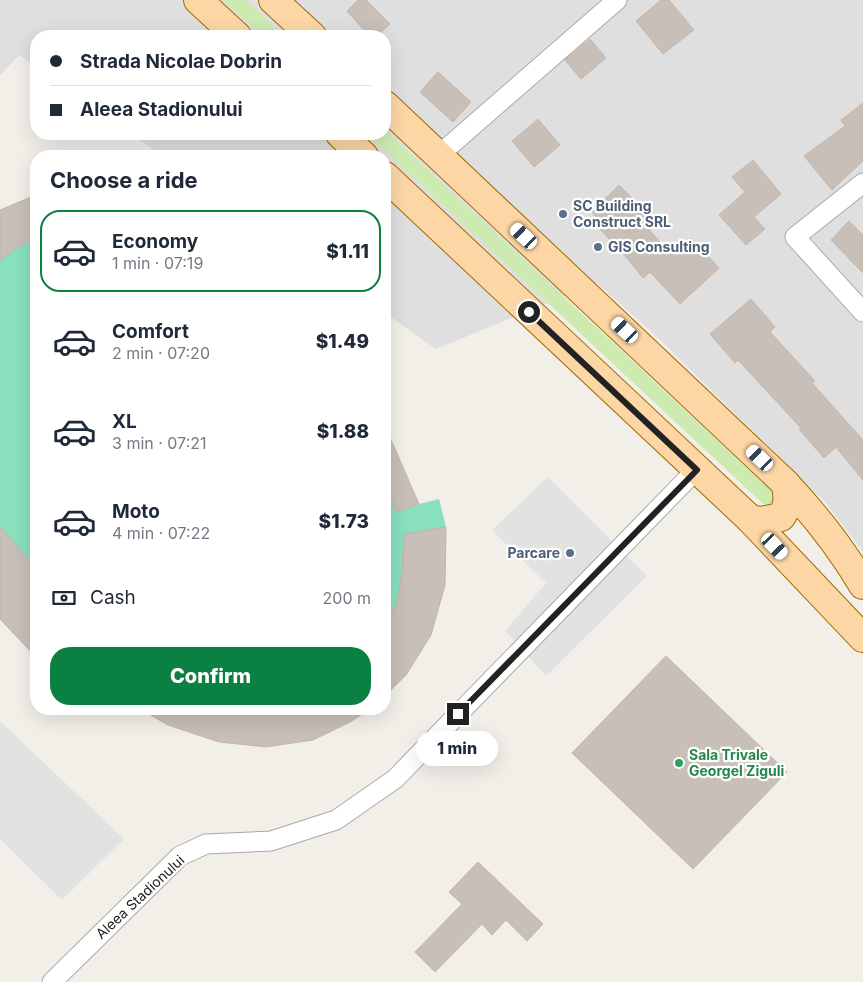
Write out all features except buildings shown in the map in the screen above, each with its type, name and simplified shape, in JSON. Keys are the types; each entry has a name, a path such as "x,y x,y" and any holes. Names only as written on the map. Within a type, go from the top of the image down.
{"main road":[{"path":"198,0 230,30"},
{"path":"273,0 306,30"},
{"path":"391,111 786,484 817,518 850,563 863,585"},
{"path":"347,140 357,150"},
{"path":"391,182 750,519 863,638"},
{"path":"750,519 761,521 781,517 786,509 788,500 786,484"}],"street":[{"path":"439,156 617,0"},
{"path":"863,183 794,237 863,312"},
{"name":"Aleea Stadionului","path":"52,982 180,856 206,844 271,841 336,820 395,779 697,470"}],"shaded area":[{"path":"0,0 863,0 863,552 825,502 656,336 597,283 436,349 391,317 391,150 154,150 140,140 391,140 391,30 30,30 30,63 19,55 0,76"},
{"name":"Parcare","path":"548,477 647,576 546,676 505,631 546,583 492,530"},
{"path":"0,721 124,839 62,900 0,839"}],"green space":[{"path":"223,0 246,0 278,30 256,30"},
{"path":"391,136 774,493 775,499 773,504 767,506 762,503 391,156 391,150 384,150 373,140 391,140"},
{"path":"30,198 30,651 0,619 0,211"},
{"path":"391,442 419,504 439,499 446,527 445,585 431,635 406,675 391,690"}],"place":[{"name":"SC Building Construct SRL","path":"563,214"},
{"name":"GIS Consulting","path":"598,247"},
{"name":"Parcare","path":"570,553"},
{"name":"Sala Trivale Georgel Ziguli","path":"679,763"}],"route":[{"path":"458,714 697,470 529,312"}]}
